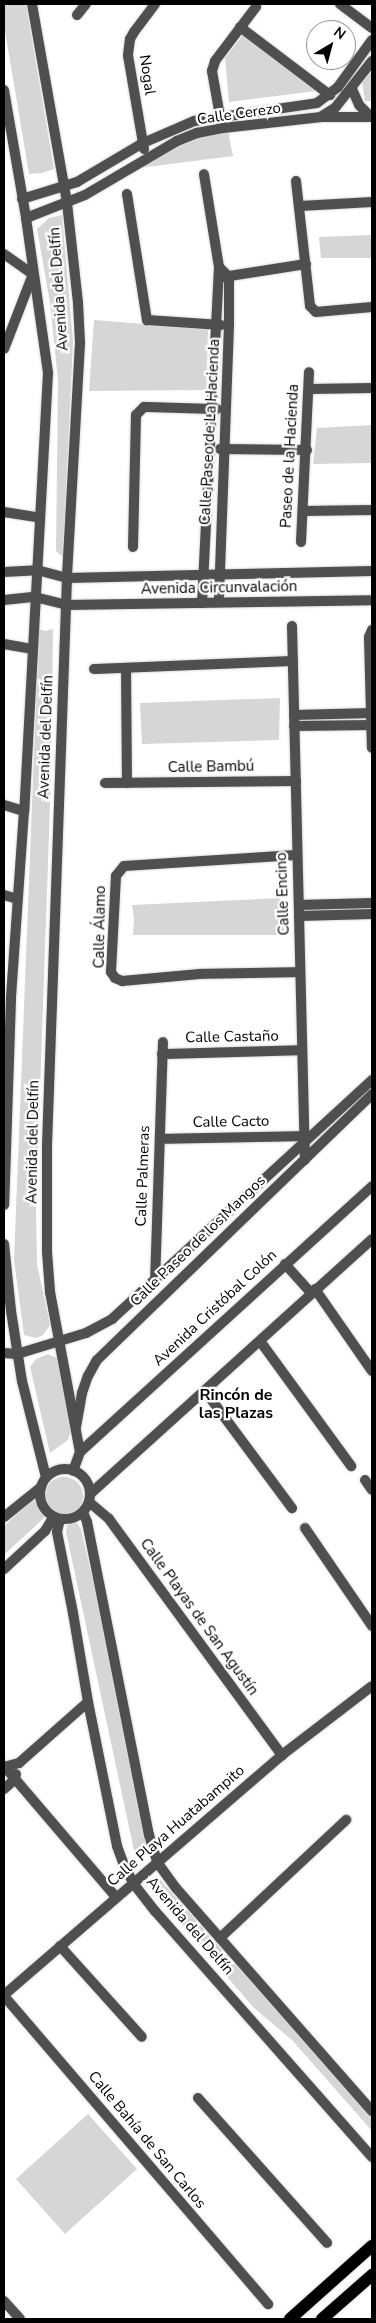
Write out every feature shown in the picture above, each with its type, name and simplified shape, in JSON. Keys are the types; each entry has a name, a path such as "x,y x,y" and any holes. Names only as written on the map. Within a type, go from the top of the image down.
{"main road":[{"path":"290,2319 372,2246"},
{"path":"322,2319 372,2275"}],"street":[{"name":"Avenida del Delfín","path":"32,4 67,203 78,303 80,343 67,578 47,1145 47,1252 50,1292 80,1452 73,1471"},
{"path":"77,15 86,4"},
{"name":"Nogal","path":"145,158 128,55 130,39 154,4"},
{"path":"340,4 372,28"},
{"path":"223,128 212,71 215,61 256,7"},
{"path":"240,27 330,95 372,40"},
{"path":"321,117 335,108 372,62"},
{"path":"352,89 354,97 372,117"},
{"name":"Avenida del Delfín","path":"4,90 5,110 26,218 48,373 34,598 24,811 7,999 4,1205"},
{"name":"Calle Cerezo","path":"64,186 96,172 143,143 171,129 194,121 318,103 330,95"},
{"name":"Calle Cerezo","path":"67,203 102,186 145,158 176,141 223,128 321,117 372,117"},
{"name":"Calle Paseo de La Hacienda","path":"202,603 211,449 218,272 204,174"},
{"path":"296,181 310,306 316,312 372,307"},
{"path":"22,199 64,186"},
{"path":"127,194 147,320 229,325"},
{"path":"300,206 372,202"},
{"name":"Avenida del Delfín","path":"26,218 67,203"},
{"path":"4,254 33,274 4,349"},
{"path":"218,272 229,277 306,264"},
{"name":"Calle Paseo de La Hacienda","path":"219,602 229,277"},
{"name":"Paseo de la Hacienda","path":"301,542 310,372"},
{"path":"309,389 372,388"},
{"path":"133,547 136,416 144,407 225,409"},
{"path":"211,449 307,450"},
{"path":"303,511 372,510"},
{"path":"4,512 40,518"},
{"path":"206,539 220,539"},
{"name":"Avenida Circunvalación","path":"4,572 37,570 67,578 221,576 372,571"},
{"name":"Avenida Circunvalación","path":"4,600 34,598 66,605 372,600"},
{"name":"Calle Encino","path":"292,626 296,855 299,905 305,1160"},
{"path":"372,630 369,637 372,748"},
{"path":"4,644 32,648"},
{"path":"94,669 293,661"},
{"path":"126,669 127,783"},
{"path":"294,714 372,713"},
{"path":"294,726 372,725"},
{"name":"Calle Bambú","path":"105,783 296,780"},
{"path":"4,805 24,811"},
{"name":"Calle Álamo","path":"296,855 124,866 116,876 111,972 115,978 122,981 200,974 300,972"},
{"path":"4,895 17,899"},
{"path":"299,905 372,903"},
{"path":"299,916 372,914"},
{"name":"Calle Palmeras","path":"159,1299 155,1282 163,1042"},
{"name":"Calle Castaño","path":"162,1054 302,1050"},
{"name":"Calle Paseo de los Mangos","path":"17,1354 86,1334 112,1319 155,1282 304,1140 372,1080"},
{"name":"Calle Paseo de los Mangos","path":"76,1428 82,1394 88,1376 97,1360 372,1094"},
{"name":"Calle Cacto","path":"160,1139 304,1140"},
{"name":"Avenida Cristóbal Colón","path":"80,1452 372,1186"},
{"path":"41,1487 41,1500 44,1506 57,1518 70,1518 83,1512 89,1498 372,1239"},
{"path":"4,1244 17,1354 46,1477"},
{"path":"285,1264 327,1305 372,1371"},
{"path":"260,1340 351,1466"},
{"path":"4,1353 17,1354"},
{"path":"205,1391 292,1508"},
{"path":"4,1517 41,1487 46,1477 61,1469 73,1471 84,1478 89,1498"},
{"path":"365,1480 372,1490"},
{"name":"Calle Playas de San Agustín","path":"89,1498 109,1519 282,1754"},
{"name":"Avenida del Delfín","path":"83,1512 87,1522 149,1835 157,1862 176,1888 372,2111"},
{"name":"Avenida del Delfín","path":"57,1518 57,1532 88,1702 117,1846 133,1883 155,1911 372,2157"},
{"path":"4,1569 57,1518"},
{"path":"305,1528 372,1626"},
{"name":"Calle Playa Huatabampito","path":"4,1995 282,1754 372,1686"},
{"path":"88,1702 19,1763 4,1767 116,1897"},
{"path":"4,1789 15,1779 19,1763"},
{"path":"220,1938 346,1820"},
{"path":"60,1946 142,2037"},
{"name":"Calle Bahía de San Carlos","path":"4,1995 268,2304"},
{"path":"198,2098 327,2243"},
{"path":"4,2301 20,2319"}],"shaded area":[{"path":"4,4 26,4 54,169 42,173 29,174 4,25"},
{"path":"243,35 316,91 229,102 225,58"},
{"path":"372,68 372,101 365,101 362,82"},
{"path":"228,131 233,156 139,168 194,135"},
{"path":"62,215 73,341 63,557 56,551 58,381 50,303 37,229 49,218"},
{"path":"372,235 372,258 321,258 319,237"},
{"path":"94,320 208,329 206,390 89,391"},
{"path":"372,425 372,463 313,464 317,428"},
{"path":"39,629 45,631 53,629 51,776 36,1210 37,1264 50,1325 43,1335 36,1338 24,1335 14,1260"},
{"path":"280,698 279,740 142,744 140,703"},
{"path":"280,898 285,935 133,935 134,919 132,905"},
{"path":"48,1354 57,1358 71,1430 68,1440 50,1453 30,1367 36,1359"},
{"path":"64,1477 78,1482 83,1496 78,1510 64,1515 50,1510 45,1496 50,1482"},
{"path":"32,1501 37,1502 43,1509 44,1518 4,1555 4,1526"},
{"path":"73,1522 78,1524 81,1530 102,1619 146,1841 146,1854 141,1859 135,1855 66,1532 67,1526"},
{"path":"157,1876 372,2118 372,2131 293,2041 253,2007 150,1887 148,1881"},
{"path":"88,2114 137,2169 65,2234 16,2179"}],"district":[{"name":"Rincón de las Plazas","path":"236,1404"}]}
